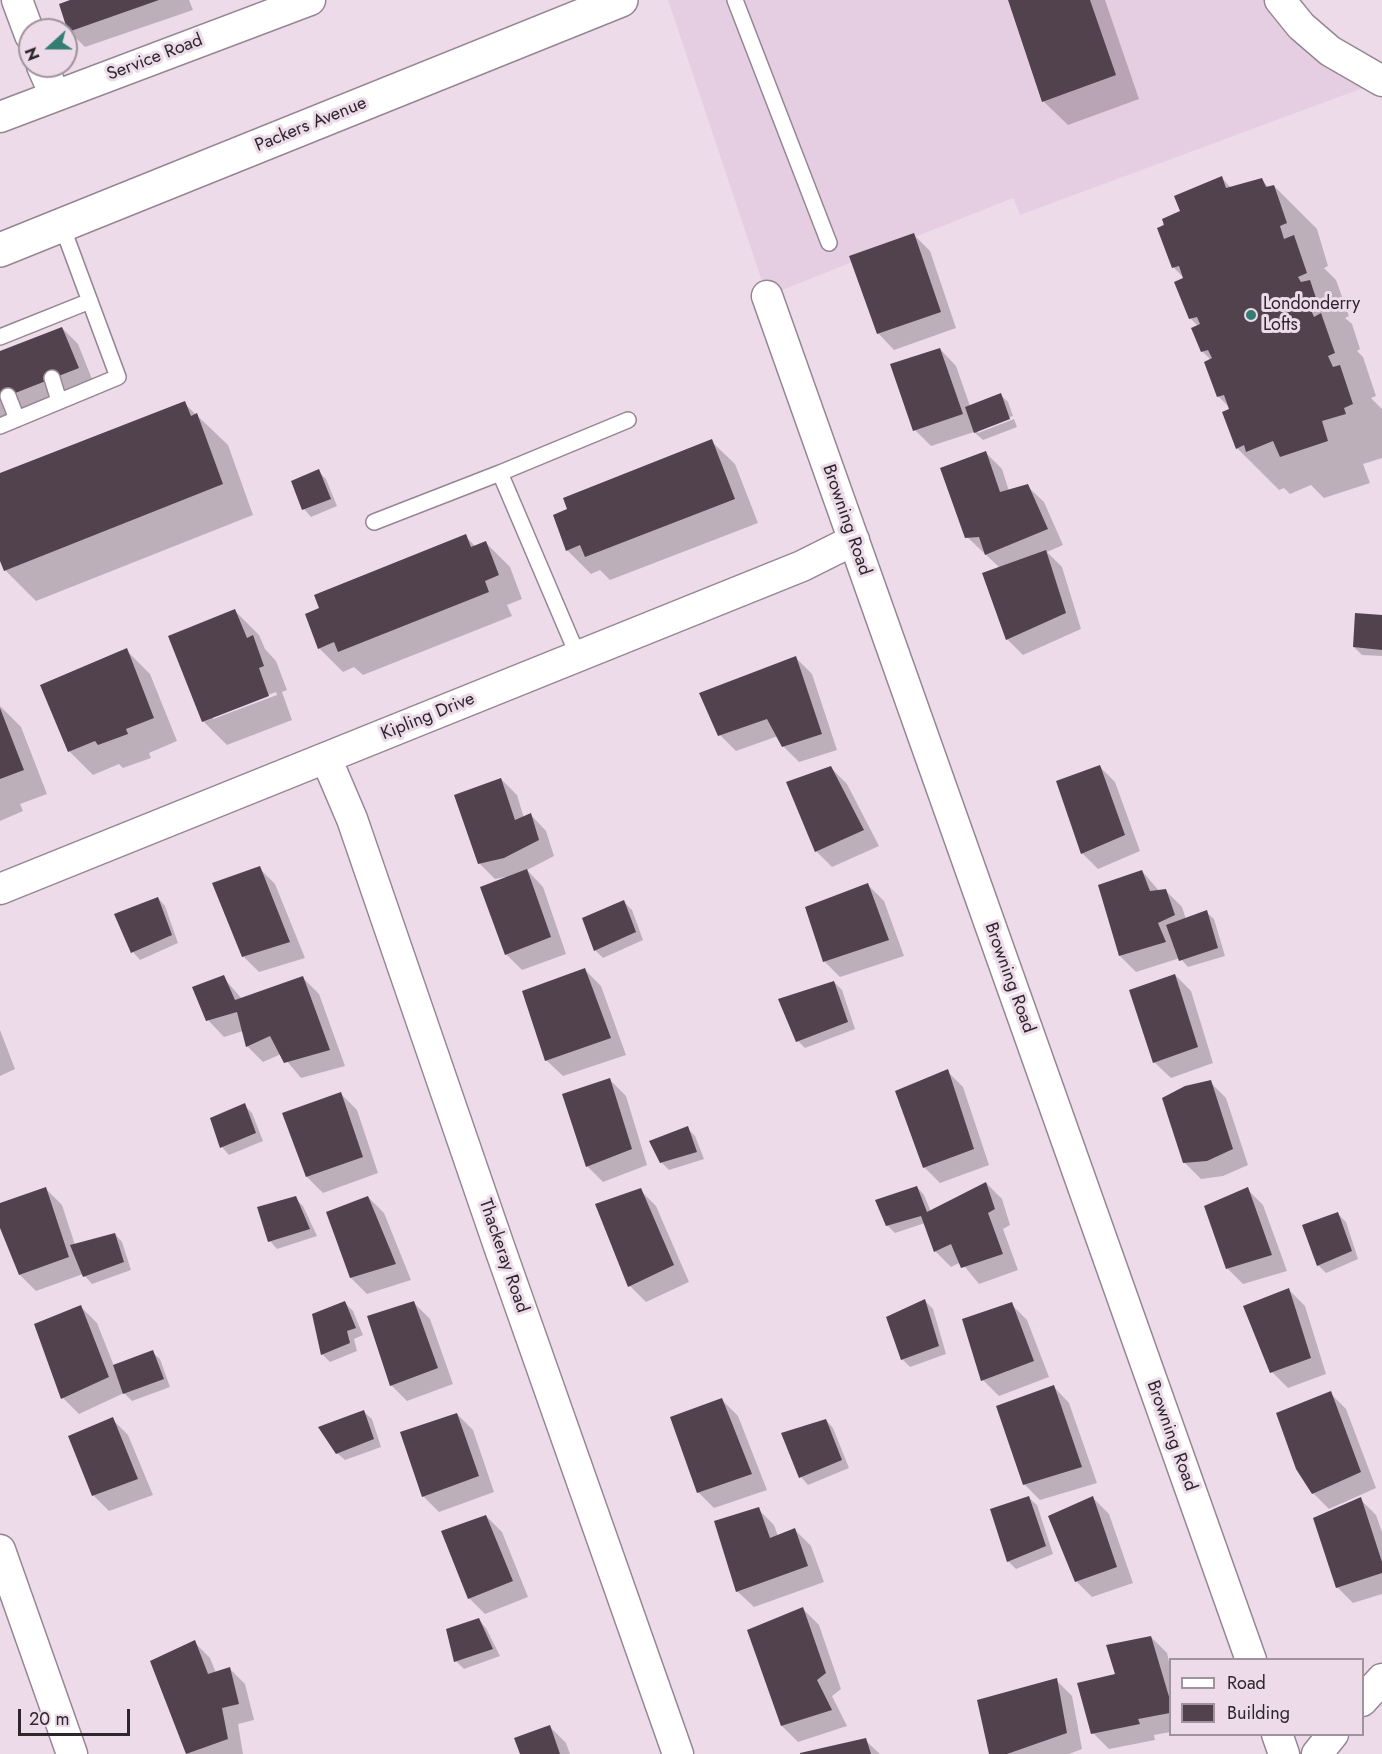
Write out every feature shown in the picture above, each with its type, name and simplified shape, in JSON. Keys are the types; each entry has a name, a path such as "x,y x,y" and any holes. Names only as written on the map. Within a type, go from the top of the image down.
{"main road":[{"name":"Packers Avenue","path":"0,250 621,0"}],"street":[{"path":"17,0 24,18"},
{"name":"Service Road","path":"0,117 309,0"},
{"path":"1280,0 1301,26 1330,51 1382,81"},
{"path":"47,78 55,95"},
{"name":"Browning Road","path":"767,296 1251,1658"},
{"name":"Kipling Drive","path":"0,889 802,566 854,540"},
{"name":"Thackeray Road","path":"326,758 352,819 500,1249 678,1754"},
{"path":"0,1550 72,1754"},
{"path":"1364,1699 1382,1679"},
{"path":"1278,1736 1284,1754"},
{"path":"1317,1754 1331,1736"}],"lane":[{"path":"735,0 829,243"},
{"path":"0,426 118,377 62,226"},
{"path":"0,337 35,330 90,301"},
{"path":"52,378 59,401"},
{"path":"8,396 17,419"},
{"path":"374,522 628,420"},
{"path":"500,472 578,656"}],"shaded area":[{"path":"668,0 1280,0 1382,81 1020,215 1013,198 767,296"}],"building":[{"path":"70,0 159,0 78,28 78,18 64,18 59,4"},
{"path":"1008,0 1090,0 1116,75 1042,102"},
{"name":"Londonderry Lofts","path":"1222,176 1226,188 1262,178 1266,187 1274,185 1287,223 1280,226 1284,239 1294,235 1307,273 1298,277 1301,282 1310,280 1319,307 1311,310 1314,317 1321,313 1335,353 1328,356 1333,367 1340,365 1353,404 1344,408 1346,414 1322,421 1328,441 1280,457 1273,441 1246,452 1244,445 1236,449 1222,412 1229,409 1224,395 1217,397 1204,362 1212,358 1208,350 1201,352 1191,328 1200,324 1197,317 1189,319 1174,282 1183,278 1179,266 1172,268 1157,228 1164,225 1162,219 1180,211 1174,196"},
{"path":"914,233 941,312 877,334 849,256"},
{"path":"62,327 79,368 0,399 0,351"},
{"path":"940,348 963,414 913,431 890,364"},
{"path":"1001,393 1010,419 974,433 965,407"},
{"path":"185,401 191,416 197,413 223,484 4,571 0,561 0,473"},
{"path":"712,439 735,499 585,557 580,545 566,551 553,515 567,509 563,498"},
{"path":"986,451 1000,492 1028,484 1048,529 985,555 979,537 965,538 940,468"},
{"path":"319,469 331,499 302,510 291,481"},
{"path":"466,534 471,547 486,541 499,575 485,581 489,592 338,652 334,642 318,649 305,614 319,608 314,595"},
{"path":"1046,550 1066,613 1006,640 982,573"},
{"path":"235,609 247,638 253,635 264,666 259,668 269,696 202,722 168,636"},
{"path":"1355,613 1382,615 1382,650 1353,647"},
{"path":"127,648 154,718 126,729 128,734 98,745 95,741 68,752 40,685"},
{"path":"796,656 822,734 782,747 767,719 718,736 699,693"},
{"path":"0,708 24,770 0,779"},
{"path":"1100,765 1125,835 1081,854 1056,781"},
{"path":"831,766 864,830 815,852 786,782"},
{"path":"501,778 515,820 531,813 539,840 504,858 478,864 454,795"},
{"path":"260,866 290,942 242,957 212,883"},
{"path":"527,869 551,937 505,955 480,887"},
{"path":"1142,870 1150,891 1166,889 1175,915 1158,923 1166,942 1119,956 1098,885"},
{"path":"868,883 889,940 823,962 805,907"},
{"path":"158,897 172,935 131,953 114,914"},
{"path":"624,900 636,932 594,951 582,918"},
{"path":"1207,910 1218,948 1179,961 1166,925"},
{"path":"585,968 611,1038 545,1061 522,991"},
{"path":"1175,974 1198,1047 1153,1063 1129,990"},
{"path":"224,975 235,1000 303,976 330,1050 284,1063 270,1036 246,1047 237,1012 206,1021 192,987"},
{"path":"834,981 848,1022 796,1042 778,999"},
{"path":"948,1069 974,1149 923,1168 895,1091"},
{"path":"610,1078 632,1149 586,1167 562,1094"},
{"path":"1211,1080 1233,1149 1207,1161 1183,1163 1162,1098 1185,1086"},
{"path":"341,1092 363,1157 306,1177 282,1113"},
{"path":"245,1103 256,1133 220,1148 210,1118"},
{"path":"688,1126 697,1152 660,1163 649,1141"},
{"path":"986,1182 995,1209 988,1213 1003,1254 961,1268 951,1244 934,1252 921,1216 886,1226 875,1200 917,1186 927,1212"},
{"path":"46,1187 69,1257 19,1275 0,1228 0,1203"},
{"path":"1248,1187 1272,1255 1226,1269 1204,1206"},
{"path":"641,1188 674,1265 628,1287 595,1204"},
{"path":"296,1196 310,1229 268,1242 257,1207"},
{"path":"368,1196 396,1264 350,1278 326,1212"},
{"path":"1338,1212 1352,1251 1317,1266 1302,1225"},
{"path":"115,1233 124,1262 83,1277 70,1245"},
{"path":"1289,1288 1311,1358 1270,1373 1243,1306"},
{"path":"925,1299 939,1346 901,1360 886,1317"},
{"path":"345,1301 356,1328 347,1331 350,1343 321,1355 312,1314"},
{"path":"414,1301 438,1368 390,1386 367,1316"},
{"path":"1012,1302 1034,1361 981,1381 962,1319"},
{"path":"81,1305 109,1377 61,1399 34,1324"},
{"path":"153,1350 164,1379 123,1394 113,1365"},
{"path":"1054,1385 1082,1467 1023,1485 996,1406"},
{"path":"1331,1391 1361,1472 1312,1494 1296,1469 1276,1413"},
{"path":"722,1398 752,1474 697,1493 670,1417"},
{"path":"364,1410 374,1439 336,1454 318,1427"},
{"path":"457,1413 479,1476 422,1497 400,1432"},
{"path":"113,1417 138,1479 92,1496 68,1436"},
{"path":"826,1419 842,1460 799,1478 781,1433"},
{"path":"1029,1496 1046,1546 1007,1562 990,1509"},
{"path":"1093,1496 1117,1567 1075,1582 1048,1516"},
{"path":"1361,1497 1382,1562 1382,1573 1336,1588 1313,1518"},
{"path":"759,1507 770,1538 795,1528 808,1566 736,1592 714,1521"},
{"path":"486,1515 513,1581 468,1599 441,1531"},
{"path":"803,1607 826,1673 817,1680 832,1710 781,1726 747,1630"},
{"path":"479,1618 493,1649 454,1662 446,1629"},
{"path":"1151,1636 1169,1697 1169,1713 1138,1719 1140,1724 1091,1734 1077,1683 1115,1674 1106,1645"},
{"path":"195,1640 208,1674 230,1667 239,1704 222,1708 228,1739 186,1754 150,1661"},
{"path":"1057,1678 1067,1733 1007,1754 989,1754 977,1700"},
{"path":"550,1725 560,1754 520,1754 514,1738"},
{"path":"866,1738 871,1754 800,1754 800,1753"}],"place":[{"name":"Londonderry Lofts","path":"1251,315"}]}
